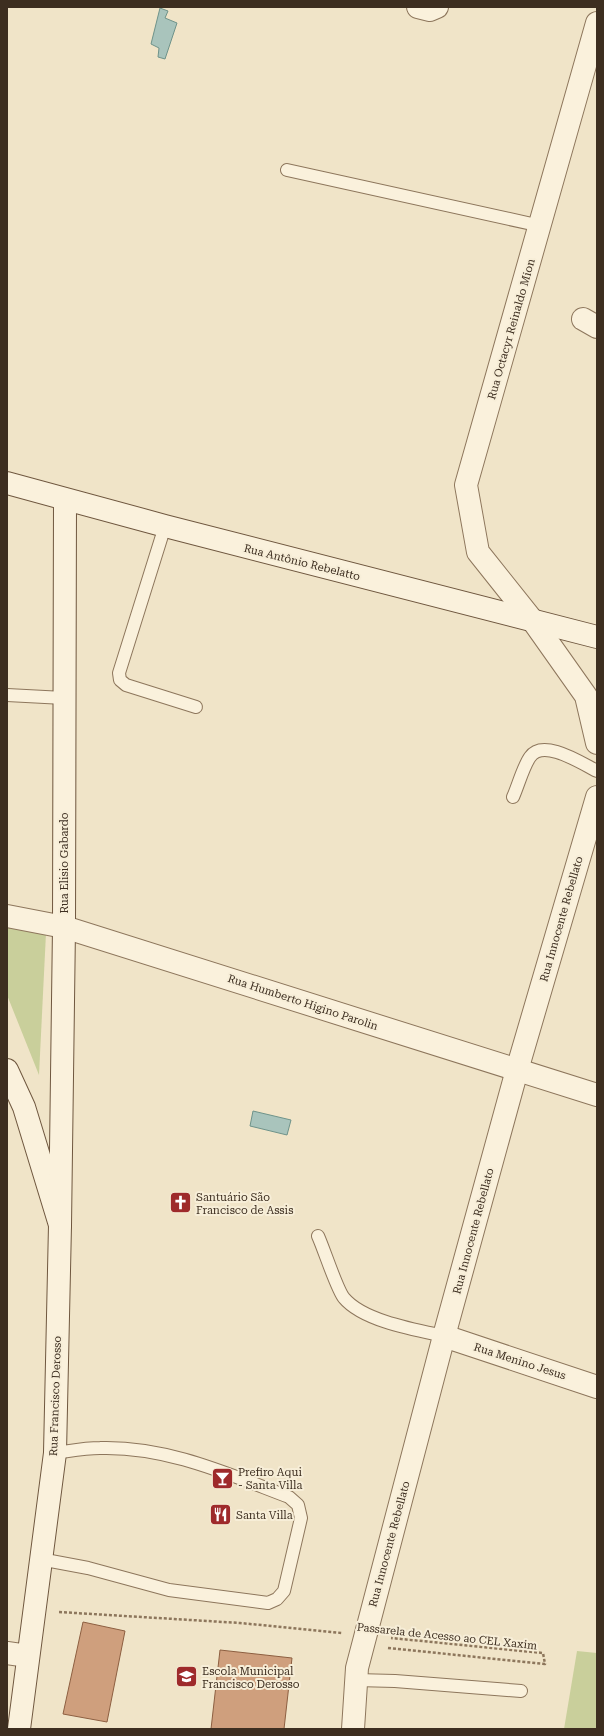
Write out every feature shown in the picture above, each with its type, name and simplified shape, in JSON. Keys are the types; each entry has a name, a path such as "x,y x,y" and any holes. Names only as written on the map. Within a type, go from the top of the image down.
{"street":[{"path":"418,7 430,10 437,7"},
{"name":"Rua Octacyr Reinaldo Mion","path":"533,621 478,552 466,485 596,30"},
{"name":"Rua Antônio Rebelatto","path":"7,483 65,500 597,638"},
{"name":"Rua Elisio Gabardo","path":"60,1226 64,926 65,500"},
{"path":"533,621 586,696 597,743"},
{"name":"Rua Innocente Rebellato","path":"354,1729 356,1674 444,1336 517,1070 597,797"},
{"name":"Rua Humberto Higino Parolin","path":"7,916 64,926 597,1095"},
{"name":"Rua Francisco Derosso","path":"7,1070 24,1107 60,1226 54,1453 40,1559 18,1654 19,1729"},
{"name":"Rua Menino Jesus","path":"444,1336 597,1387"}],"lane":[{"path":"287,170 541,226"},
{"path":"165,526 119,673 120,680 126,685 196,707"},
{"path":"7,695 64,698"},
{"path":"513,797 530,757 538,750 550,749 597,771"},
{"path":"318,1236 343,1298 357,1310 401,1327 444,1336"},
{"path":"40,1559 88,1568 169,1590 268,1603 277,1599 284,1591 301,1518 298,1505 289,1497 196,1462 155,1452 101,1448 54,1453"},
{"path":"356,1674 395,1681 521,1691"}],"path":[{"name":"Passarela de Acesso ao CEL Xaxim","path":"59,1612 240,1623 349,1634"},
{"name":"Passarela de Acesso ao CEL Xaxim","path":"356,1674 381,1648 545,1664 543,1654 388,1638"}],"green space":[{"path":"7,923 46,933 39,1075 7,995"},
{"path":"577,1651 597,1653 597,1729 564,1729"}],"water":[{"path":"160,8 168,11 165,18 177,23 165,59 158,57 159,48 151,44"},
{"path":"253,1111 291,1120 287,1135 250,1126"}],"building":[{"path":"83,1622 125,1631 107,1722 63,1714"},
{"path":"220,1650 292,1658 284,1729 211,1729"}],"place":[{"name":"Santuário São Francisco de Assis","path":"181,1203"},
{"name":"Prefiro Aqui - Santa Villa","path":"222,1478"},
{"name":"Santa Villa","path":"220,1515"},
{"name":"Escola Municipal Francisco Derosso","path":"186,1677"}]}
